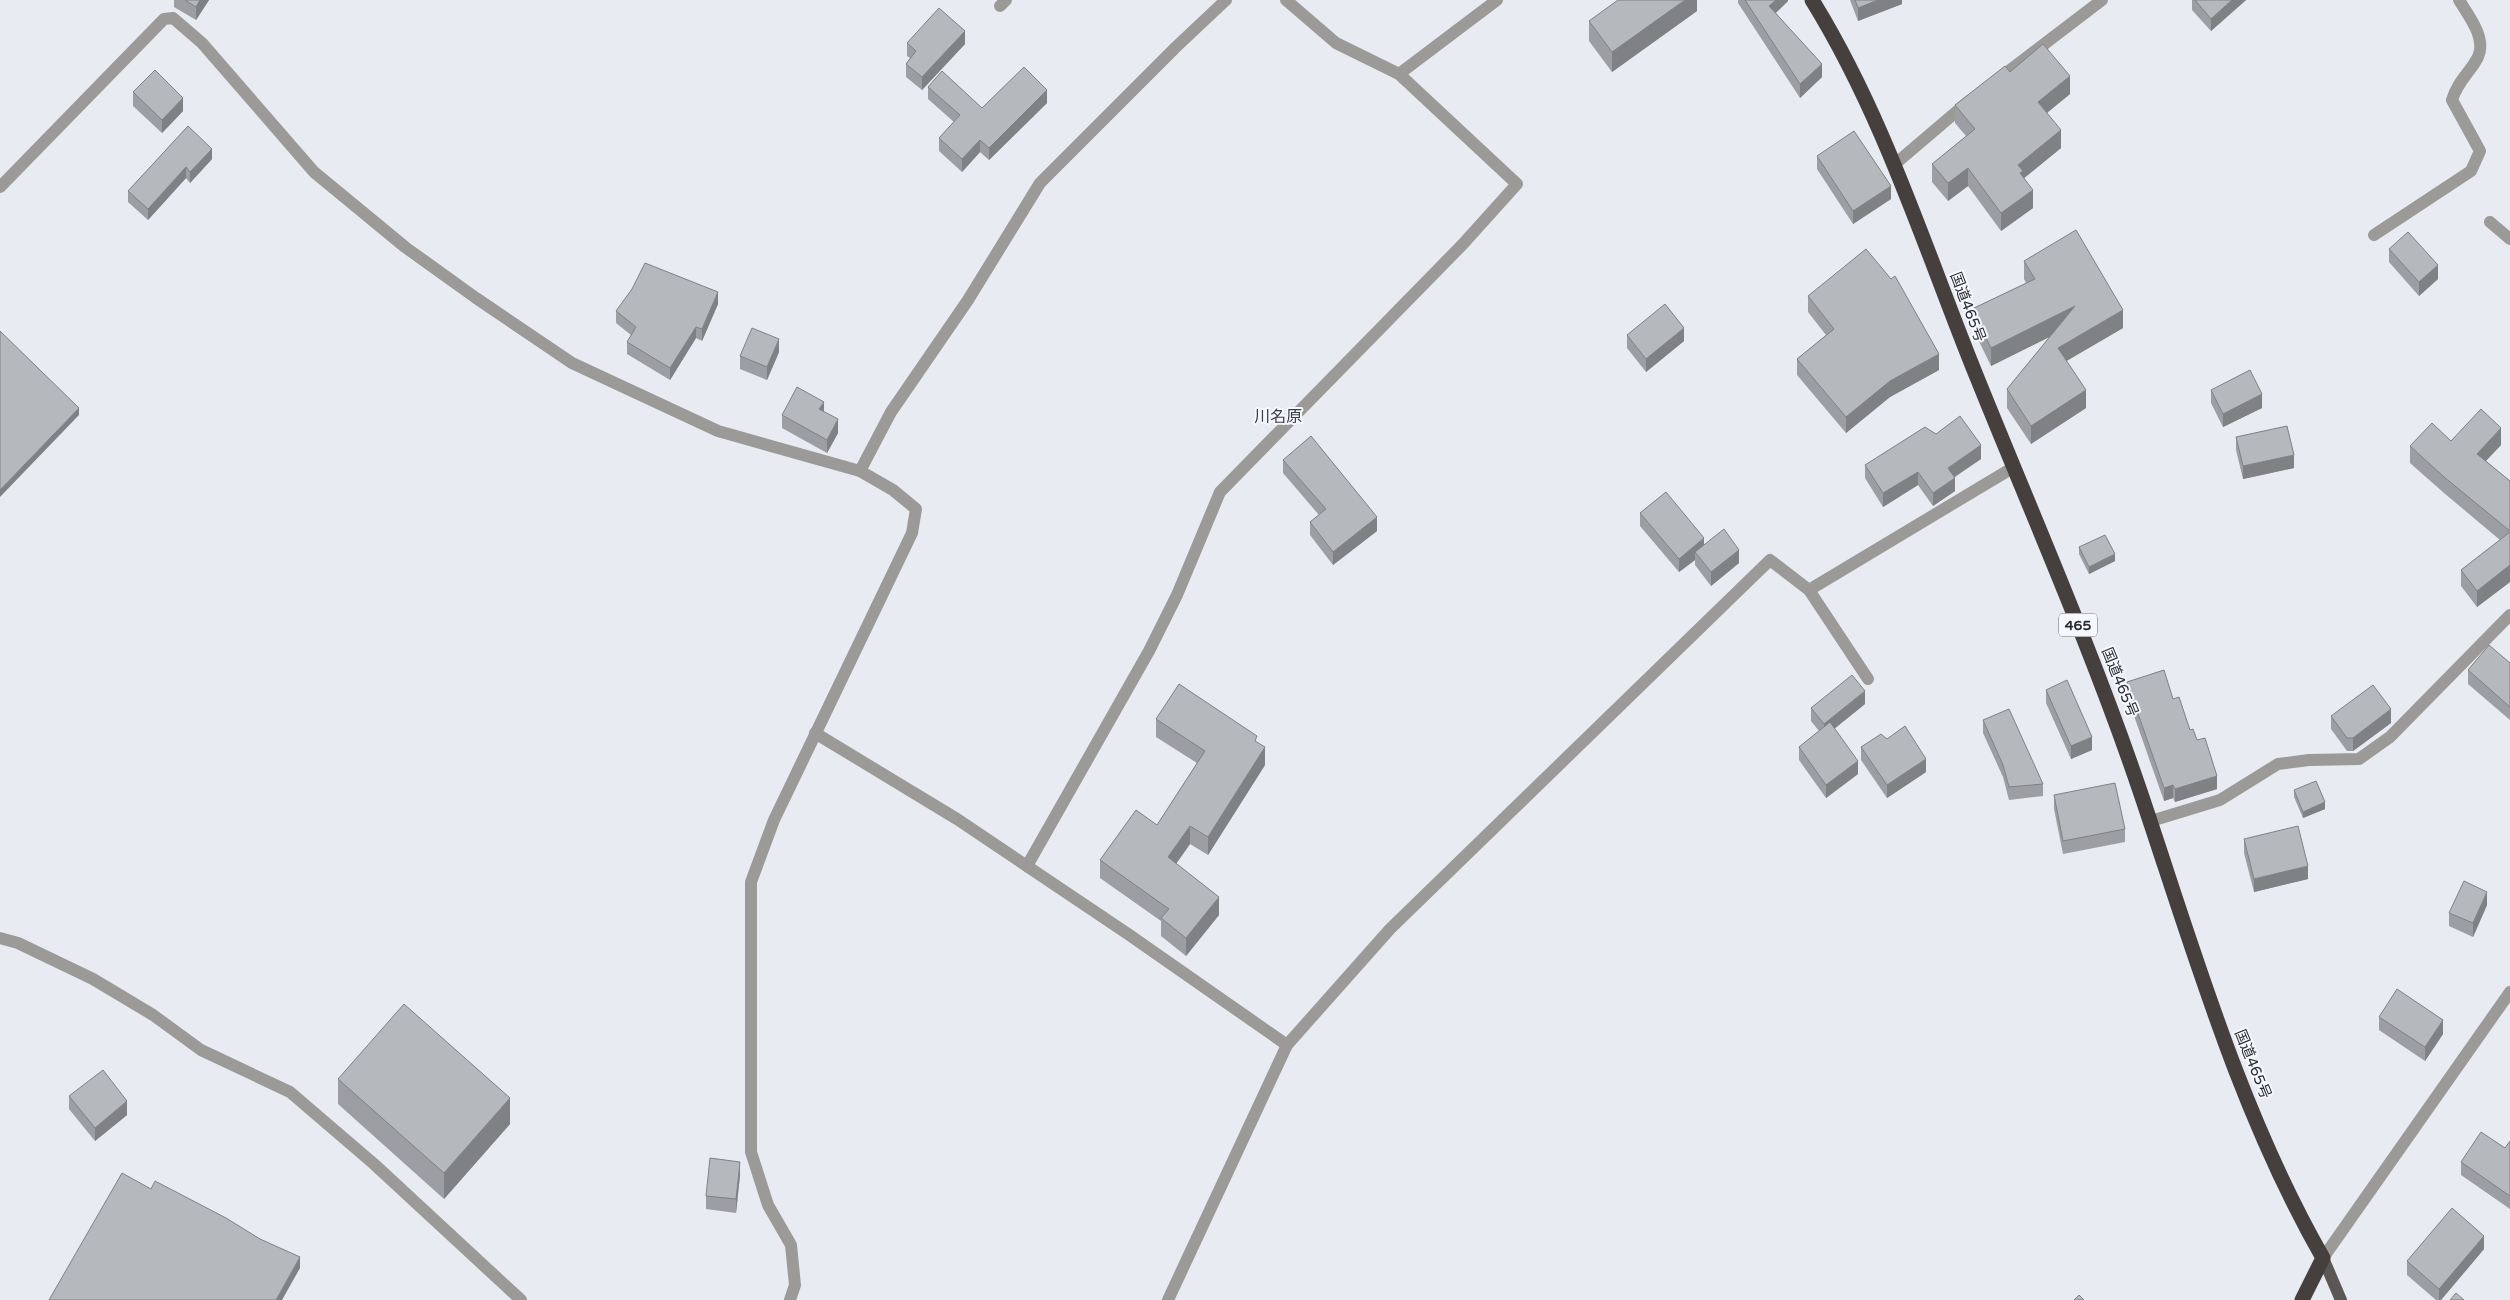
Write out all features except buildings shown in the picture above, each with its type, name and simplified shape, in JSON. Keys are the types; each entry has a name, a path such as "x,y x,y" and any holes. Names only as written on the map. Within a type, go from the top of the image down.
{"highway":[{"name":"国道465号","path":"1812,0 1830,30 1894,164 2014,467 2114,712 2229,1056 2301,1219 2323,1258"},
{"path":"2302,1300 2323,1258"}],"main road":[{"path":"2323,1258 2341,1300"}],"street":[{"path":"860,471 891,412 968,300 1040,183 1176,47 1226,0"},
{"path":"1027,866 1149,651 1177,595 1220,492 1462,244 1517,184 1399,74 1336,43 1286,0"},
{"path":"1399,74 1497,0"},
{"path":"1894,164 1985,88 2102,0"},
{"path":"2374,235 2471,171 2476,163 2480,150 2452,100 2458,83 2479,56 2478,32 2459,0"},
{"path":"0,187 164,19 173,18 202,43 314,172 405,247 572,363 718,431 860,471 893,490 916,509 912,533 774,820 752,882 751,1152 768,1205 790,1245 795,1285 790,1300"},
{"path":"2490,222 2510,239"},
{"path":"1810,590 2014,467"},
{"path":"1168,1300 1287,1045 1390,929 1770,560 1810,590 1868,679"},
{"path":"2150,822 2220,800 2278,764 2309,760 2359,759 2390,737 2510,615"},
{"path":"815,733 957,819 1128,934 1287,1045"},
{"path":"0,938 18,943 93,979 153,1016 201,1050 290,1092 374,1164 522,1300"},
{"path":"2323,1258 2510,992"}],"district":[{"name":"川名原","path":"1278,417"}]}
